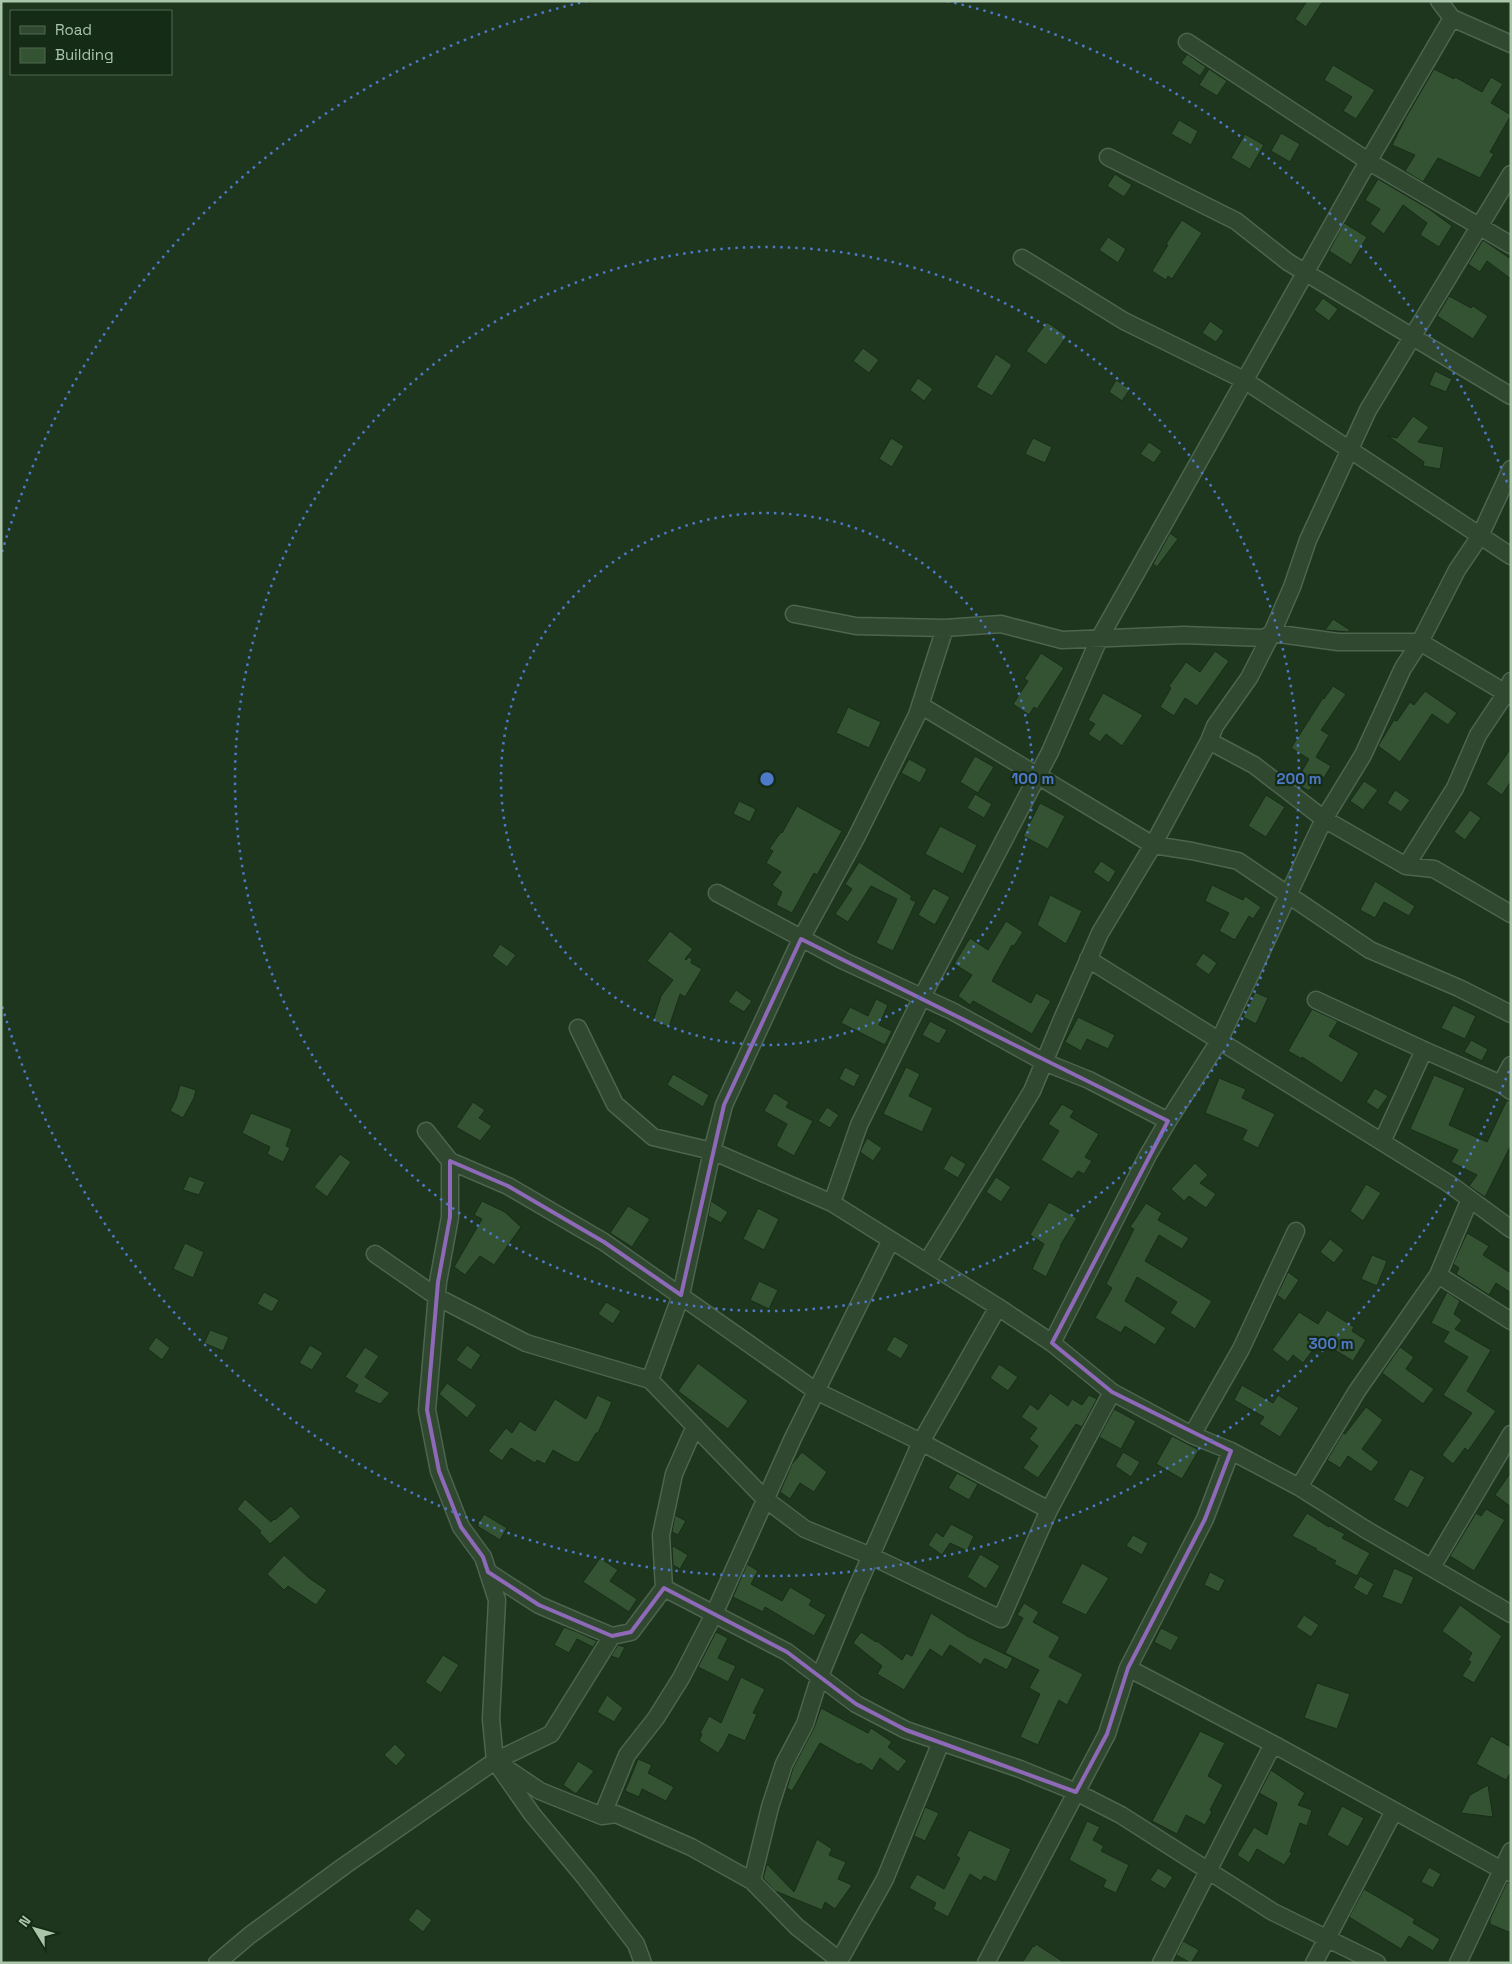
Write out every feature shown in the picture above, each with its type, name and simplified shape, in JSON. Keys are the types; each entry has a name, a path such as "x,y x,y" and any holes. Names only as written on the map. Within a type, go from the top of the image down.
{"street":[{"path":"1439,1 1452,18 1511,44"},
{"path":"832,1203 859,1125 922,997 1050,752 1099,639 1368,161 1452,18"},
{"path":"1187,42 1368,161 1511,245"},
{"path":"1108,157 1236,222 1288,262 1511,396"},
{"path":"927,1262 1032,1091 1100,933 1153,845 1209,741 1215,726 1249,678 1272,633 1292,587 1308,540 1368,410 1511,174"},
{"path":"1022,258 1124,321 1244,380 1511,556"},
{"path":"1052,1344 1168,1121 1219,1041 1324,819 1364,755 1403,668 1420,642 1457,570 1480,536 1511,469"},
{"path":"794,614 856,626 945,628 1001,624 1062,640 1184,635 1264,638 1272,633 1338,642 1420,642 1509,690 1478,735 1455,788 1406,866"},
{"path":"650,1380 681,1295 712,1151 724,1105 801,939 856,838 917,715 945,628"},
{"path":"920,705 1153,845 1238,861 1370,950 1460,988 1511,1014"},
{"path":"1209,741 1254,765 1324,819 1406,866 1434,869 1511,914"},
{"path":"717,893 844,961 952,1011 1044,1062 1089,1080 1168,1121"},
{"path":"1088,959 1382,1142 1470,1199 1511,1229"},
{"path":"1316,1000 1506,1087 1511,1065"},
{"path":"578,1028 615,1104 653,1137 712,1151 832,1203 998,1307 1052,1344 1112,1392 1192,1435 1231,1451 1299,1487 1365,1529 1511,1614"},
{"path":"1382,1142 1424,1050"},
{"path":"426,1131 450,1161 508,1186 596,1237 816,1391 921,1442 1049,1510"},
{"path":"450,1161 450,1217 437,1298 427,1410 439,1471 461,1527 483,1557 497,1600 491,1719 495,1761 532,1814 586,1879 636,1944 643,1963"},
{"path":"1299,1487 1357,1391 1438,1275 1470,1199"},
{"path":"1192,1435 1240,1349 1296,1231"},
{"path":"602,1816 627,1755 656,1718 681,1678 714,1614 739,1561 764,1499 891,1240"},
{"path":"375,1254 437,1298 526,1343 650,1380 764,1499 805,1529 871,1556 1001,1619 1049,1510 1112,1392"},
{"path":"1438,1275 1511,1321"},
{"path":"752,1881 770,1807 784,1764 805,1724 820,1676 871,1556 921,1442 998,1307"},
{"path":"488,1572 539,1605 612,1636 630,1632 664,1588 661,1535 674,1474 694,1426"},
{"path":"1432,1567 1508,1443"},
{"path":"986,1963 1107,1734 1128,1668 1205,1519 1231,1451"},
{"path":"664,1588 787,1652 856,1704 906,1730 1020,1769 1076,1792 1121,1815 1273,1912 1377,1963"},
{"path":"217,1963 250,1935 344,1866 495,1761 551,1734 612,1636"},
{"path":"1128,1668 1273,1744 1506,1871"},
{"path":"495,1761 540,1791 602,1816 616,1814 691,1847 752,1881 797,1927 839,1961 885,1880 941,1742"},
{"path":"1161,1963 1273,1744"},
{"path":"1314,1963 1394,1811"},
{"path":"1458,1963 1506,1871 1511,1851"}],"highlighted area":[{"path":"801,939 1168,1121 1052,1343 1112,1392 1231,1451 1205,1519 1128,1668 1107,1734 1076,1792 906,1730 856,1704 787,1652 664,1588 631,1632 612,1636 539,1605 488,1572 483,1557 461,1527 439,1471 427,1410 438,1282 450,1217 450,1161 508,1186 604,1242 681,1295 724,1105"}],"building":[{"path":"1307,1 1323,1 1306,27 1295,19"},
{"path":"1187,54 1206,67 1200,76 1181,63"},
{"path":"1333,65 1375,90 1356,119 1343,111 1352,97 1324,80"},
{"path":"1209,69 1227,81 1217,96 1199,85"},
{"path":"1434,69 1454,79 1455,77 1482,92 1491,77 1503,84 1491,103 1511,115 1490,152 1494,154 1480,178 1438,158 1423,182 1405,171 1415,155 1392,145"},
{"path":"1179,120 1198,131 1191,145 1171,134"},
{"path":"1281,133 1300,144 1290,162 1271,151"},
{"path":"1245,134 1264,145 1250,169 1231,158"},
{"path":"1115,174 1132,185 1124,197 1107,186"},
{"path":"1378,179 1429,209 1452,226 1439,247 1420,235 1427,223 1403,205 1384,234 1370,224 1380,209 1365,200"},
{"path":"1182,220 1202,233 1172,279 1168,276 1166,280 1152,271 1168,245 1166,244"},
{"path":"1344,223 1367,237 1351,265 1329,251"},
{"path":"1108,237 1126,249 1118,263 1099,250"},
{"path":"1483,240 1511,259 1511,279 1487,261 1480,272 1468,264"},
{"path":"1449,296 1471,308 1473,306 1488,316 1473,339 1437,316"},
{"path":"1323,298 1338,309 1329,321 1314,310"},
{"path":"1210,321 1224,331 1216,342 1202,333"},
{"path":"1047,322 1067,336 1046,365 1026,351"},
{"path":"863,348 879,360 869,373 853,361"},
{"path":"996,354 1012,365 992,396 976,387"},
{"path":"1435,371 1452,379 1446,392 1429,385"},
{"path":"918,378 933,389 924,401 910,390"},
{"path":"1116,380 1130,389 1122,401 1109,392"},
{"path":"1413,416 1429,427 1418,442 1444,447 1440,469 1423,466 1424,462 1388,436 1397,438"},
{"path":"891,438 904,446 892,467 879,459"},
{"path":"1033,438 1052,447 1045,463 1025,454"},
{"path":"1149,442 1162,451 1154,463 1140,454"},
{"path":"1170,533 1178,539 1157,567 1153,564"},
{"path":"1333,619 1350,630 1348,632 1325,630"},
{"path":"1215,651 1229,661 1197,706 1185,698 1174,716 1160,707 1171,688 1169,686 1186,662 1200,672"},
{"path":"1041,653 1064,668 1037,709 1034,707 1029,715 1013,704 1028,681 1024,679"},
{"path":"1333,686 1346,694 1321,730 1329,735 1316,757 1331,766 1324,778 1320,775 1309,791 1295,783 1309,759 1291,748 1323,698"},
{"path":"1425,691 1457,713 1448,725 1432,714 1400,762 1378,746 1394,720 1397,721 1410,702 1414,705"},
{"path":"1103,693 1143,715 1122,746 1106,734 1100,742 1088,734 1095,724 1088,720"},
{"path":"848,707 881,722 869,748 836,733"},
{"path":"1511,748 1511,781 1502,795 1486,784"},
{"path":"975,756 994,767 978,793 960,782"},
{"path":"909,759 927,769 920,783 901,773"},
{"path":"1364,781 1378,790 1363,810 1350,801"},
{"path":"1395,790 1410,800 1401,812 1387,803"},
{"path":"975,794 992,804 984,818 967,808"},
{"path":"1266,795 1285,807 1266,837 1248,826"},
{"path":"739,801 756,809 750,822 733,814"},
{"path":"1040,803 1065,816 1048,849 1023,836"},
{"path":"797,806 842,831 817,875 814,873 792,913 776,905 782,892 772,885 781,872 766,863 773,851 769,849 782,833"},
{"path":"1470,810 1481,818 1465,840 1454,832"},
{"path":"940,826 977,845 963,874 925,854"},
{"path":"1101,861 1116,871 1109,883 1093,872"},
{"path":"859,862 912,896 910,899 916,902 893,951 876,943 897,899 871,886 848,922 835,914 852,889 845,884"},
{"path":"1375,881 1415,906 1409,916 1384,902 1375,918 1360,910"},
{"path":"1212,885 1243,900 1245,896 1261,907 1253,919 1249,916 1235,940 1219,931 1229,913 1205,901"},
{"path":"933,888 950,897 935,925 918,915"},
{"path":"1050,895 1082,911 1066,944 1037,925"},
{"path":"1006,921 1023,932 1014,946 1012,945 992,981 1031,1003 1036,993 1051,1001 1032,1034 973,1001 970,1005 958,996 972,975 954,964 970,938 988,950"},
{"path":"670,931 693,949 685,959 689,957 692,959 691,963 702,969 685,997 680,994 669,1027 653,1021 661,996 673,980 647,961"},
{"path":"500,944 516,955 507,967 492,956"},
{"path":"1203,953 1217,963 1209,975 1195,965"},
{"path":"736,990 752,1001 744,1012 728,1002"},
{"path":"1255,992 1268,998 1256,1024 1243,1017"},
{"path":"876,999 888,1005 879,1025 892,1031 885,1045 841,1023 850,1007 868,1016"},
{"path":"1453,1005 1476,1016 1465,1039 1441,1028"},
{"path":"1312,1009 1338,1021 1329,1036 1359,1053 1342,1083 1302,1057 1302,1059 1288,1051"},
{"path":"1078,1017 1115,1035 1108,1049 1087,1039 1081,1051 1065,1042"},
{"path":"930,1021 947,1030 939,1044 922,1035"},
{"path":"1471,1040 1488,1049 1482,1061 1464,1052"},
{"path":"845,1067 860,1075 854,1087 839,1079"},
{"path":"906,1067 920,1074 909,1096 933,1108 922,1132 883,1114"},
{"path":"673,1074 709,1095 703,1107 667,1085"},
{"path":"1434,1075 1465,1088 1449,1125 1487,1142 1507,1100 1511,1101 1511,1145 1485,1197 1469,1186 1477,1175 1451,1162 1458,1150 1410,1129"},
{"path":"1219,1078 1246,1089 1242,1098 1275,1114 1258,1148 1242,1140 1247,1130 1205,1113"},
{"path":"180,1085 196,1090 194,1098 183,1118 170,1111"},
{"path":"1375,1088 1388,1096 1378,1110 1366,1102"},
{"path":"774,1093 789,1102 786,1107 813,1121 794,1156 776,1146 787,1124 764,1111"},
{"path":"473,1102 485,1110 479,1118 492,1126 480,1141 456,1127"},
{"path":"1062,1104 1074,1111 1070,1117 1099,1134 1085,1157 1092,1161 1084,1174 1078,1171 1072,1179 1041,1160 1059,1131 1048,1124"},
{"path":"827,1107 839,1115 830,1128 818,1121"},
{"path":"251,1113 292,1129 286,1146 290,1148 283,1162 267,1154 270,1147 242,1133"},
{"path":"867,1138 882,1148 873,1161 860,1152"},
{"path":"340,1154 351,1162 327,1197 314,1187"},
{"path":"951,1155 966,1164 958,1178 943,1169"},
{"path":"1195,1163 1208,1175 1200,1183 1216,1194 1206,1208 1189,1196 1184,1201 1171,1189"},
{"path":"189,1176 205,1182 199,1195 183,1190"},
{"path":"996,1177 1011,1187 1001,1202 986,1192"},
{"path":"1366,1184 1381,1193 1363,1221 1350,1211"},
{"path":"482,1201 505,1212 521,1227 494,1265 480,1256 465,1275 454,1267 482,1219 474,1215"},
{"path":"711,1201 728,1212 721,1223 708,1216"},
{"path":"1049,1202 1077,1218 1060,1246 1046,1277 1032,1269 1044,1244 1030,1235"},
{"path":"1146,1203 1162,1213 1158,1220 1189,1238 1182,1249 1159,1235 1145,1261 1212,1301 1195,1329 1170,1313 1177,1302 1137,1277 1125,1301 1166,1328 1155,1345 1125,1326 1121,1333 1095,1318 1112,1288 1106,1284 1134,1229 1130,1227"},
{"path":"628,1206 650,1219 632,1247 610,1233"},
{"path":"758,1208 779,1219 764,1250 743,1239"},
{"path":"1467,1233 1489,1246 1483,1255 1511,1273 1511,1293 1496,1283 1489,1295 1456,1274 1459,1268 1453,1264"},
{"path":"1330,1239 1344,1250 1334,1263 1320,1252"},
{"path":"185,1243 204,1252 193,1278 173,1269"},
{"path":"1372,1255 1387,1261 1377,1286 1361,1279"},
{"path":"1288,1272 1299,1280 1285,1301 1277,1295"},
{"path":"759,1281 778,1290 769,1309 750,1300"},
{"path":"264,1292 279,1300 272,1312 257,1304"},
{"path":"1447,1292 1460,1301 1454,1314 1462,1320 1455,1329 1491,1350 1467,1391 1496,1411 1468,1451 1465,1448 1453,1464 1442,1455 1472,1413 1443,1395 1468,1357 1443,1342 1449,1332 1431,1323"},
{"path":"606,1302 621,1311 613,1324 598,1314"},
{"path":"1327,1310 1354,1327 1352,1331 1366,1340 1353,1361 1320,1341 1303,1363 1293,1355 1288,1362 1272,1350 1299,1312 1318,1324"},
{"path":"210,1330 229,1337 223,1351 204,1343"},
{"path":"894,1336 909,1345 901,1359 886,1350"},
{"path":"156,1337 170,1348 162,1360 148,1349"},
{"path":"310,1345 323,1353 312,1370 299,1363"},
{"path":"467,1345 481,1355 471,1370 456,1360"},
{"path":"365,1347 379,1356 365,1377 390,1393 380,1404 354,1392 358,1385 345,1377"},
{"path":"1400,1347 1414,1357 1406,1369 1434,1389 1423,1404 1382,1373"},
{"path":"698,1363 748,1401 728,1429 678,1391"},
{"path":"999,1364 1018,1377 1008,1391 990,1378"},
{"path":"447,1383 477,1405 467,1418 439,1394"},
{"path":"1242,1385 1273,1403 1278,1395 1299,1408 1280,1437 1259,1424 1264,1417 1234,1400"},
{"path":"1050,1393 1068,1406 1072,1399 1082,1405 1089,1395 1097,1399 1082,1427 1076,1424 1038,1478 1023,1468 1038,1446 1029,1439 1037,1428 1021,1417 1030,1404 1038,1410"},
{"path":"597,1395 612,1402 598,1433 596,1433 579,1462 574,1462 553,1450 545,1464 537,1460 535,1463 511,1448 502,1461 488,1451 506,1428 512,1433 520,1421 535,1431 555,1399 586,1419"},
{"path":"1366,1407 1383,1420 1362,1449 1379,1462 1371,1472 1348,1456 1340,1468 1327,1460 1343,1433 1345,1434"},
{"path":"1114,1409 1136,1421 1121,1449 1099,1437"},
{"path":"1172,1436 1199,1450 1182,1479 1156,1464"},
{"path":"802,1452 827,1472 814,1492 800,1483 790,1499 780,1492 792,1464"},
{"path":"1123,1452 1140,1462 1131,1477 1115,1466"},
{"path":"1410,1469 1425,1477 1408,1508 1393,1500"},
{"path":"1511,1472 1511,1507 1495,1495"},
{"path":"957,1473 978,1484 969,1500 948,1488"},
{"path":"245,1499 271,1522 291,1506 301,1517 270,1544 259,1532 261,1531 237,1509"},
{"path":"1486,1509 1505,1520 1474,1571 1450,1556 1476,1513 1481,1516"},
{"path":"1307,1513 1329,1527 1345,1534 1342,1538 1370,1553 1357,1576 1334,1564 1336,1561 1317,1549 1292,1536"},
{"path":"484,1514 507,1528 500,1540 477,1526"},
{"path":"675,1515 686,1521 678,1535 672,1532"},
{"path":"951,1524 974,1536 967,1551 950,1543 942,1555 928,1545 936,1532 943,1537"},
{"path":"1133,1535 1148,1543 1142,1555 1126,1546"},
{"path":"673,1546 688,1555 680,1569 673,1565"},
{"path":"980,1554 1000,1566 986,1589 967,1577"},
{"path":"284,1555 309,1578 327,1590 316,1605 288,1586 284,1590 267,1574"},
{"path":"600,1558 618,1570 610,1581 637,1599 629,1612 583,1582"},
{"path":"1082,1563 1109,1578 1086,1615 1061,1603"},
{"path":"747,1564 758,1571 751,1584 782,1601 790,1587 812,1600 809,1605 826,1615 814,1636 765,1607 763,1612 733,1597"},
{"path":"1394,1568 1414,1577 1402,1605 1382,1597"},
{"path":"1210,1572 1225,1580 1219,1592 1204,1585"},
{"path":"1360,1576 1374,1584 1367,1596 1353,1588"},
{"path":"1024,1603 1039,1612 1033,1622 1060,1637 1049,1657 1083,1674 1067,1705 1059,1700 1038,1745 1020,1737 1040,1694 1029,1688 1039,1670 1005,1653 1023,1618 1017,1615"},
{"path":"1460,1605 1502,1636 1474,1683 1462,1676 1471,1662 1468,1660 1472,1653 1442,1631"},
{"path":"931,1613 967,1636 1013,1658 1007,1670 986,1659 984,1659 981,1665 950,1645 942,1657 930,1649 904,1690 877,1674 882,1666 853,1643 861,1632 877,1641 902,1660 906,1653 912,1656"},
{"path":"1304,1615 1319,1625 1311,1637 1296,1627"},
{"path":"564,1627 597,1641 593,1647 577,1639 569,1653 554,1645"},
{"path":"1161,1628 1179,1637 1171,1651 1154,1642"},
{"path":"716,1632 728,1638 718,1658 736,1666 728,1682 698,1667"},
{"path":"618,1645 625,1647 619,1659 611,1656"},
{"path":"443,1655 459,1665 441,1693 425,1682"},
{"path":"741,1677 765,1689 753,1713 757,1714 745,1741 729,1734 718,1753 699,1741 702,1734 700,1733 709,1716 721,1723"},
{"path":"1317,1683 1350,1694 1337,1729 1304,1718"},
{"path":"607,1695 623,1708 614,1722 597,1712"},
{"path":"821,1708 868,1733 871,1728 892,1742 888,1747 907,1761 898,1772 880,1758 872,1771 820,1743 792,1791 787,1788 793,1768 814,1728"},
{"path":"1200,1731 1225,1743 1208,1776 1223,1785 1210,1810 1212,1812 1205,1825 1186,1815 1177,1834 1152,1821"},
{"path":"1491,1736 1511,1747 1511,1772 1506,1780 1476,1764"},
{"path":"395,1744 406,1755 396,1766 384,1755"},
{"path":"638,1759 652,1765 648,1773 674,1787 666,1801 642,1789 639,1797 625,1791"},
{"path":"578,1761 594,1771 576,1794 563,1785"},
{"path":"1271,1770 1305,1793 1298,1805 1312,1810 1307,1826 1300,1823 1290,1852 1292,1853 1284,1865 1257,1849 1249,1863 1237,1855 1254,1827 1267,1835 1277,1803 1259,1793"},
{"path":"1488,1785 1493,1817 1461,1813 1470,1795"},
{"path":"1342,1806 1364,1818 1348,1847 1327,1835"},
{"path":"925,1807 939,1813 925,1841 914,1836"},
{"path":"1087,1821 1100,1827 1093,1840 1104,1846 1101,1851 1129,1865 1116,1893 1103,1887 1106,1880 1069,1860"},
{"path":"969,1830 1011,1849 996,1882 984,1876 981,1881 970,1874 948,1917 933,1909 936,1903 909,1888 917,1874 944,1889 960,1858 956,1856"},
{"path":"817,1839 832,1849 829,1855 846,1862 838,1879 852,1885 835,1909 825,1902 822,1910 775,1891 763,1878 767,1864 794,1892"},
{"path":"1429,1867 1441,1874 1433,1888 1421,1882"},
{"path":"1158,1868 1173,1877 1165,1889 1150,1880"},
{"path":"1507,1882 1511,1883 1511,1933 1490,1924 1490,1919"},
{"path":"1364,1889 1415,1919 1413,1923 1440,1939 1433,1951 1409,1936 1401,1949 1349,1917"},
{"path":"417,1908 432,1920 423,1932 408,1920"},
{"path":"1183,1941 1199,1950 1191,1963 1176,1955"},
{"path":"1036,1944 1065,1963 1022,1963"}]}
